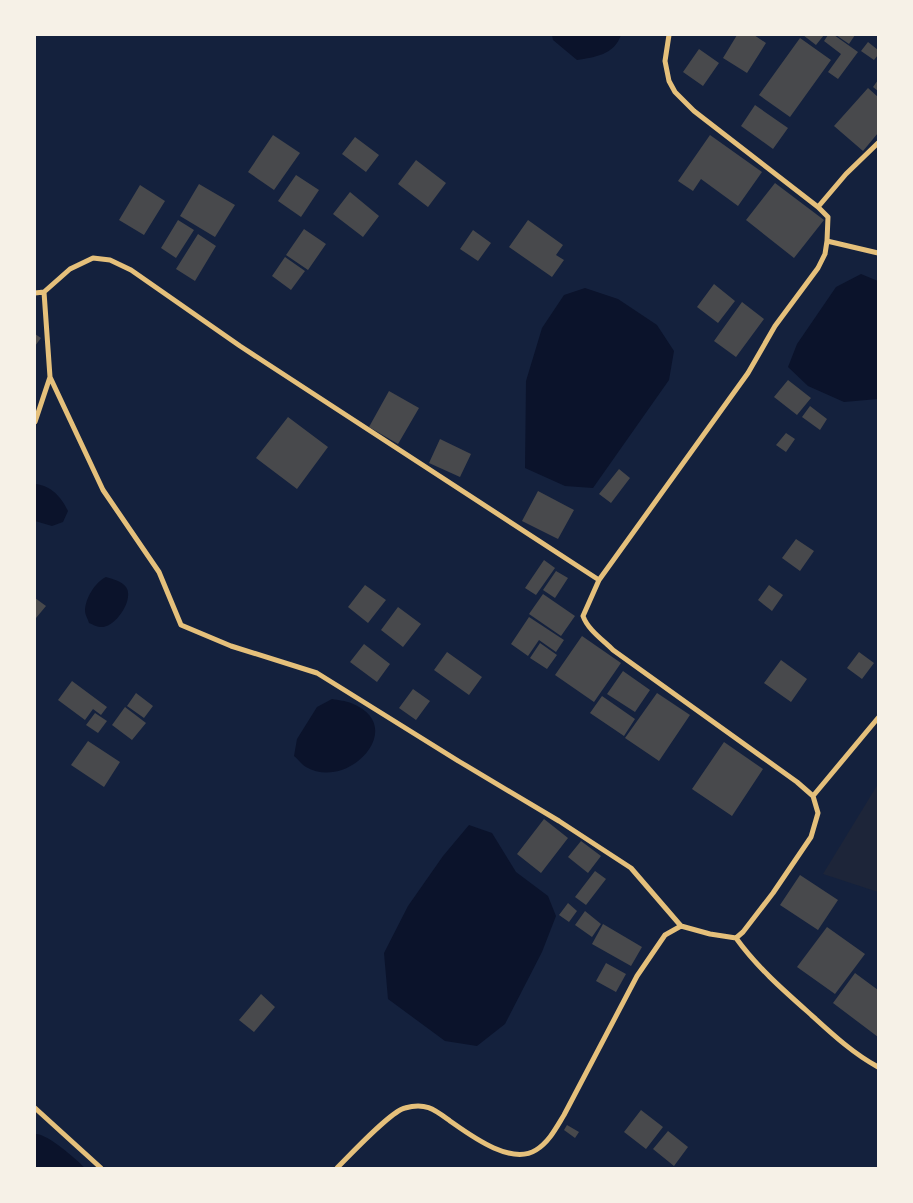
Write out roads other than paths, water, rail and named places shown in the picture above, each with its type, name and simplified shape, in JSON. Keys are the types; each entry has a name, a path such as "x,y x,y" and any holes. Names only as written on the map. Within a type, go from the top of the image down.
{"street":[{"path":"44,292 50,377 103,490 159,572 181,625 231,646 317,673 559,821 631,868 681,926 710,934 736,938 744,932 773,893 811,837 818,813 813,796 789,776 613,650 585,622 583,616 600,580 748,372 775,326 818,268 825,254 828,241 828,218 818,207 694,111 676,92 670,81 665,62 669,35"},
{"path":"818,207 846,174 878,143"},
{"path":"828,241 878,253"},
{"path":"35,293 44,292 70,269 92,258 110,260 131,270 240,346 600,580"},
{"path":"35,422 50,377"},
{"path":"813,796 878,718"},
{"path":"337,1168 391,1116 403,1108 420,1105 437,1110 449,1120 496,1149 518,1155 534,1151 551,1136 564,1115 637,976 665,935 681,926"},
{"path":"736,938 750,958 839,1040 878,1067"},
{"path":"35,1108 101,1168"}]}
